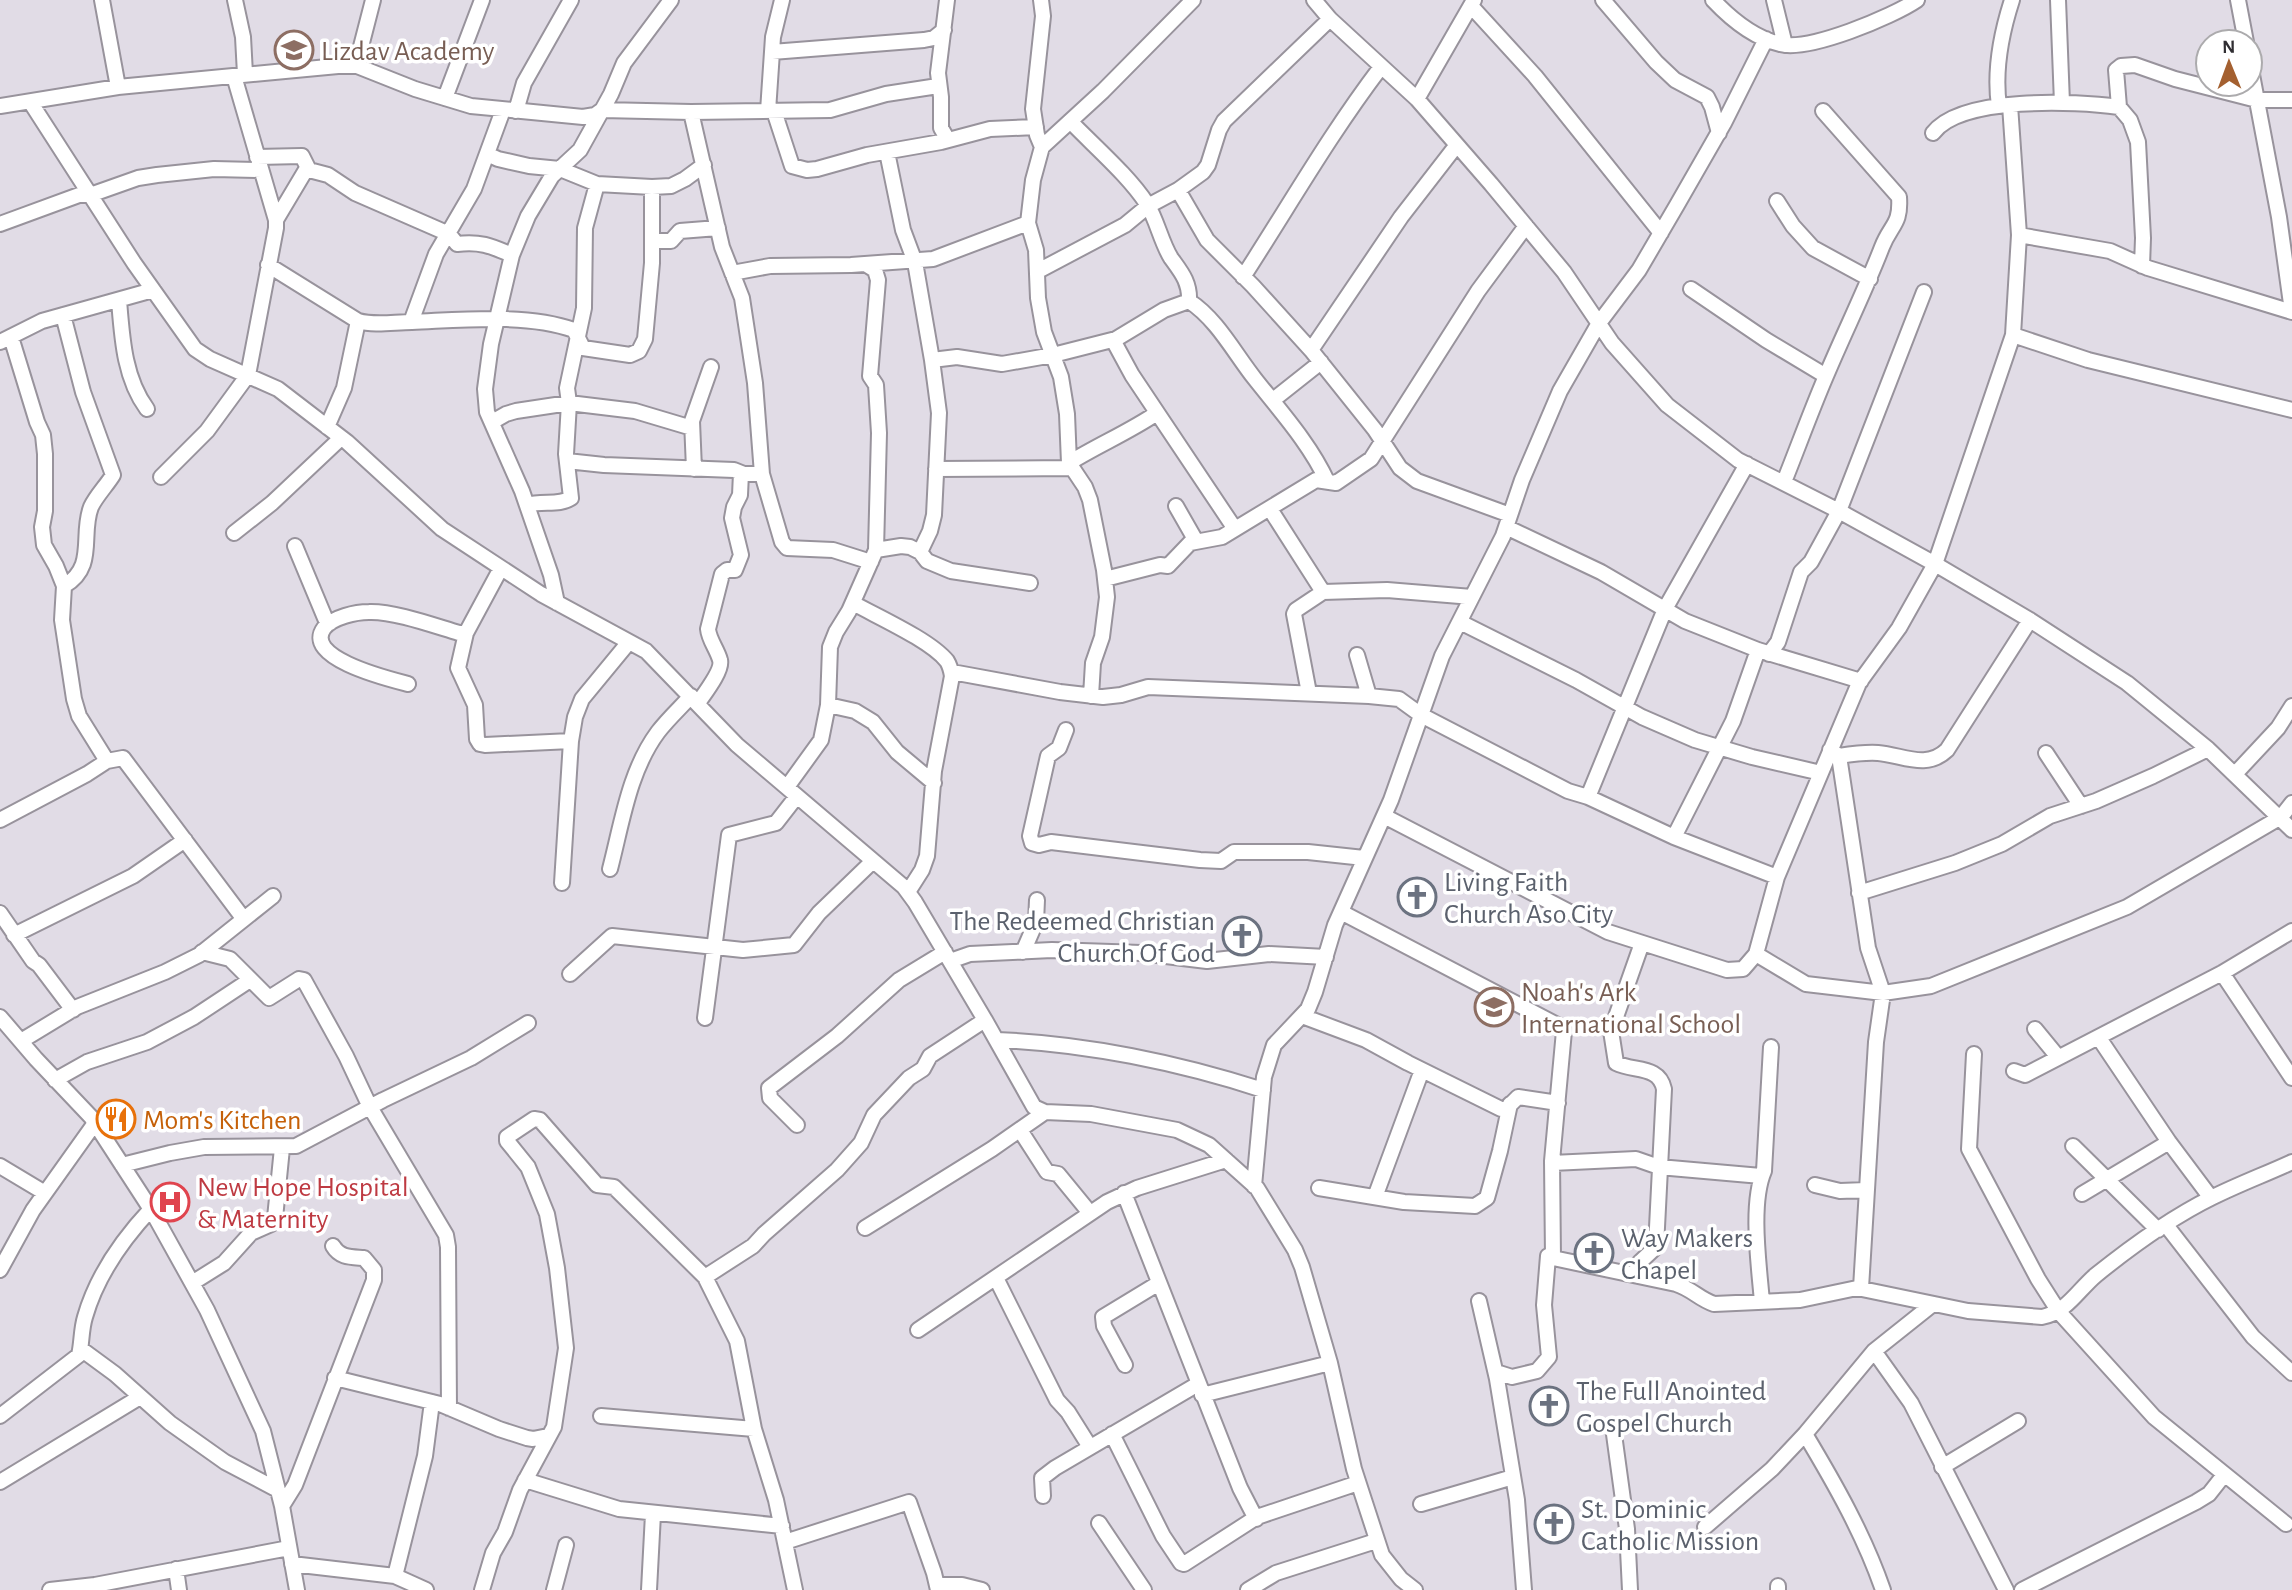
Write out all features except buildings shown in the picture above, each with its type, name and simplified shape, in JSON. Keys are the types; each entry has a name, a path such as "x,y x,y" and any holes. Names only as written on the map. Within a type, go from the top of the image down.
{"street":[{"path":"102,0 118,87"},
{"path":"235,0 243,37 239,75 259,164 276,220"},
{"path":"356,66 373,0"},
{"path":"445,98 482,0"},
{"path":"411,321 436,254 474,189 487,154 571,0"},
{"path":"557,603 551,575 527,505 487,412 485,388 491,344 512,255 527,216 548,182 580,150 611,94 624,63 671,0"},
{"path":"782,0 773,37 771,111 789,160 797,169 817,169 941,137 995,128 1036,127"},
{"path":"941,137 938,73 947,0"},
{"path":"1041,0 1043,16 1033,109 1042,147"},
{"path":"1091,696 1093,663 1102,637 1107,597 1105,579 1090,500 1085,487 1070,465 1061,377 1044,332 1038,298 1036,250 1028,223 1033,180 1042,147 1104,91 1193,0"},
{"path":"1314,0 1329,19 1417,99 1564,272 1612,343 1667,405 1738,460 1936,564 2031,620 2127,683 2208,749 2292,830"},
{"path":"1603,0 1675,80 1707,97 1719,133"},
{"path":"1713,0 1730,18 1766,39 1794,47 1847,32 1902,10 1917,0"},
{"path":"1774,0 1785,45"},
{"path":"1384,816 1596,926 1727,970 1743,969 1756,954 1777,877 1821,773 1835,753 1861,681 1899,628 1936,564 2012,335 2019,235 2005,106 1996,82 2006,18 2012,0"},
{"path":"2058,0 2062,103"},
{"path":"2240,1 2244,28"},
{"path":"1417,99 1472,3 1535,76 1661,233"},
{"path":"1038,271 1125,225 1148,206 1178,190 1208,165 1224,121 1329,19"},
{"path":"772,52 924,40 934,38 944,30"},
{"path":"1254,1186 1264,1077 1274,1045 1302,1016 1312,1001 1341,912 1384,816 1442,656 1508,521 1522,480 1560,391 1599,323 1639,270 1661,233 1719,133 1766,39"},
{"path":"2143,265 2138,142 2130,120 2119,107 2118,67 2135,65 2175,79 2257,100 2292,100"},
{"path":"0,106 118,87 338,66 356,66 415,89 471,106 583,117 595,115 602,110 830,110 886,94 938,86"},
{"path":"1243,276 1305,176 1381,67"},
{"path":"2019,235 2110,251 2143,265 2292,311 2285,217 2257,100"},
{"path":"31,103 153,290 195,349 210,359 278,389 327,426 442,529 557,603 646,651 737,745 908,892 1034,1107 1045,1112 1091,1114 1177,1130 1209,1145 1254,1186 1295,1250 1302,1267 1331,1363 1358,1483 1376,1541 1382,1555 1415,1590"},
{"path":"1933,133 1956,115 1978,108 2062,103 2119,107"},
{"path":"1784,482 1826,376 1884,242 1898,222 1900,211 1899,197 1823,111"},
{"path":"691,112 718,228 742,298 762,474 782,542 788,548 833,550 874,556 901,546 911,547 920,552 927,561 951,572 1030,583"},
{"path":"1070,121 1135,187 1148,206 1171,257 1183,274 1190,292 1189,301"},
{"path":"1311,350 1401,217 1456,146"},
{"path":"887,152 903,230 915,262 933,360 939,413 934,515 920,552"},
{"path":"487,154 529,166 560,169 597,184 652,187 671,186 704,165"},
{"path":"0,224 79,195 90,195 138,178 259,164 298,155 303,158 307,168 328,175 355,193 449,234 457,244 487,244 512,255"},
{"path":"161,477 207,431 247,375 276,220 307,168"},
{"path":"527,505 569,500 571,490 567,461 567,388 584,308 585,228 597,184"},
{"path":"268,265 358,321 496,320 553,324 574,330 583,348 630,355 639,351 645,339 652,241 652,187"},
{"path":"1178,190 1208,240 1311,350 1383,440 1392,459 1417,481 1508,521 1685,621 1763,652 1861,681"},
{"path":"1777,201 1793,226 1813,248 1870,279"},
{"path":"732,272 769,266 915,262 933,259 1028,223"},
{"path":"1105,579 1160,565 1168,566 1184,548 1196,541 1217,539 1316,480 1336,483 1371,459 1478,291 1526,226"},
{"path":"652,241 671,241 680,231 718,228"},
{"path":"878,280 893,263"},
{"path":"705,1018 729,835 776,822 821,740 828,705 830,647 874,556 878,433 876,385 870,376 878,280 875,270 867,265"},
{"path":"1691,289 1766,340 1826,376"},
{"path":"107,761 79,716 74,699 62,620 64,586 44,545 43,435 6,339 43,321 153,290"},
{"path":"1674,837 1721,748 1763,652 1778,642 1801,572 1811,562 1839,511 1924,292"},
{"path":"119,300 124,353 136,395 148,409"},
{"path":"933,360 957,357 1002,364 1053,355 1113,340 1164,310 1189,301"},
{"path":"1189,301 1216,327 1273,400 1318,463 1327,481"},
{"path":"63,315 83,392 113,475 91,508 80,574 64,586"},
{"path":"327,426 344,388 358,321"},
{"path":"2012,335 2088,360 2292,410"},
{"path":"1113,340 1132,375 1235,529"},
{"path":"1273,400 1321,362"},
{"path":"694,469 692,428 695,407 711,366"},
{"path":"492,422 516,411 569,403 635,411 692,428"},
{"path":"936,469 1070,465 1092,448 1109,442 1157,413"},
{"path":"234,533 272,503 341,438"},
{"path":"1371,459 1392,459"},
{"path":"567,461 734,470 762,474"},
{"path":"1588,797 1665,609 1747,464"},
{"path":"610,869 640,764 658,733 694,700 721,667 708,629 722,574 727,570 735,570 741,560 732,519 740,495 741,473"},
{"path":"1176,506 1196,541"},
{"path":"1270,509 1323,592"},
{"path":"295,546 325,618 330,623"},
{"path":"501,568 466,634 458,668 475,705 477,739 480,744 571,741"},
{"path":"1309,693 1294,614 1323,592 1387,590 1472,597"},
{"path":"853,603 924,642 945,658 952,672 934,783 927,856 922,870 908,892"},
{"path":"408,684 356,668 325,651 320,637 323,629 346,616 370,612 415,620 466,634"},
{"path":"1835,753 1881,753 1917,761 1941,756 2031,620"},
{"path":"1460,622 1626,708 1695,740 1821,773"},
{"path":"562,883 571,741 575,717 582,699 629,642"},
{"path":"1357,655 1368,696"},
{"path":"952,672 1103,697 1148,687 1399,699 1421,715 1568,791 1588,797 1674,837 1777,877"},
{"path":"828,705 855,711 873,722 897,752 934,783"},
{"path":"2235,774 2278,728 2292,706"},
{"path":"1066,730 1059,748 1048,756 1030,836 1032,843 1039,845 1051,842 1221,861 1234,852 1308,852 1364,858"},
{"path":"1859,893 1955,863 2002,844 2050,816 2153,776 2208,749"},
{"path":"1835,753 1868,948 1883,993 1876,1042 1861,1288"},
{"path":"2046,753 2081,806"},
{"path":"0,820 88,774 107,761 123,758 243,918"},
{"path":"1756,954 1806,984 1883,993 1931,986 2127,907 2281,817 2292,803"},
{"path":"14,934 133,876 185,840"},
{"path":"570,974 612,936 743,950 794,946 814,918 873,861"},
{"path":"21,1041 73,1010 164,972 202,952 273,896"},
{"path":"1023,952 1036,922 1037,900"},
{"path":"1341,912 1561,1027 1564,1031 1552,1163 1553,1258 1692,1289 1702,1300 1714,1304 1800,1300 1861,1288 1968,1311 2042,1317 2059,1312 2094,1277 2162,1227 2211,1198 2292,1162"},
{"path":"0,913 33,961 39,965 73,1010"},
{"path":"2014,1071 2025,1075 2099,1038 2222,973 2292,931"},
{"path":"221,937 226,958"},
{"path":"1634,1275 1640,1262 1656,1247 1664,1089 1658,1074 1616,1063 1611,1036 1642,943"},
{"path":"797,1125 769,1098 769,1088 836,1036 899,979 948,957 1052,950 1140,953 1207,961 1269,954 1326,957"},
{"path":"202,952 230,959 267,997 272,998 299,979 304,980 346,1056 370,1107 446,1235 449,1408"},
{"path":"2222,973 2292,1078"},
{"path":"55,1080 87,1062 146,1042 194,1017 250,980"},
{"path":"1302,1016 1366,1040 1497,1107 1506,1109 1518,1097 1558,1103"},
{"path":"0,1017 95,1124 151,1209 192,1283 242,1381 263,1432 282,1506 297,1590"},
{"path":"705,1277 753,1246 838,1170 861,1143 874,1115 908,1079 923,1069 930,1056 985,1020"},
{"path":"122,1165 204,1147 296,1146 471,1058 528,1023"},
{"path":"2035,1029 2058,1057"},
{"path":"2099,1038 2169,1142 2211,1198"},
{"path":"997,1040 1030,1041 1127,1056 1224,1078 1263,1090"},
{"path":"1762,1302 1757,1219 1761,1176 1764,1171 1771,1048"},
{"path":"1974,1054 1969,1149 2038,1279 2059,1312 2154,1417 2286,1524"},
{"path":"1375,1197 1422,1070"},
{"path":"1319,1188 1404,1202 1475,1206 1482,1203 1487,1198 1510,1104"},
{"path":"865,1228 1045,1112"},
{"path":"482,1590 493,1553 505,1532 525,1480 556,1419 559,1385 564,1369 566,1348 557,1268 547,1214 528,1167 508,1144 507,1138 531,1120 540,1120 597,1185 614,1187 705,1277 737,1341 754,1429 776,1500 795,1590"},
{"path":"0,1270 33,1210 95,1124"},
{"path":"1020,1130 1047,1172 1058,1174 1090,1213"},
{"path":"2082,1194 2169,1142"},
{"path":"2073,1146 2106,1179 2162,1227 2253,1337 2292,1373"},
{"path":"192,1283 223,1263 251,1233 271,1224 275,1218 282,1147"},
{"path":"1552,1163 1636,1159 1659,1167 1761,1176"},
{"path":"918,1329 1107,1202 1137,1188 1226,1160"},
{"path":"0,1166 45,1193"},
{"path":"1815,1185 1840,1191 1866,1190"},
{"path":"1124,1194 1240,1488 1256,1518"},
{"path":"0,1416 79,1355 85,1316 104,1272 123,1240 151,1209"},
{"path":"282,1506 295,1485 373,1280 373,1270 364,1258 345,1257 333,1246"},
{"path":"1651,1252 1658,1280"},
{"path":"1496,1372 1512,1377 1537,1371 1549,1357 1544,1305 1548,1256 1552,1254"},
{"path":"996,1278 1057,1401 1068,1412 1090,1447"},
{"path":"1125,1365 1104,1326 1103,1317 1159,1283"},
{"path":"1479,1301 1496,1372 1513,1477 1524,1590"},
{"path":"1705,1527 1772,1469 1874,1351 1933,1304"},
{"path":"80,1349 115,1374 170,1423 225,1462 278,1490"},
{"path":"1874,1351 1911,1403 2006,1590"},
{"path":"1044,1496 1042,1478 1055,1468 1112,1434 1200,1389 1331,1363"},
{"path":"335,1378 432,1402 527,1438 548,1436"},
{"path":"0,1482 140,1397"},
{"path":"395,1576 425,1456 432,1402"},
{"path":"601,1416 754,1429"},
{"path":"1942,1467 2018,1420"},
{"path":"1613,1427 1627,1530 1630,1590"},
{"path":"1112,1434 1163,1536 1181,1563 1187,1562 1256,1518 1358,1483"},
{"path":"1805,1434 1839,1491 1873,1562 1883,1590"},
{"path":"2022,1590 2196,1502 2209,1494 2224,1475"},
{"path":"1421,1504 1513,1477"},
{"path":"525,1480 619,1509 782,1526"},
{"path":"785,1542 909,1502 938,1588 962,1585 982,1590"},
{"path":"649,1590 653,1514"},
{"path":"1099,1523 1144,1590"},
{"path":"1248,1590 1276,1573 1376,1541"},
{"path":"554,1590 566,1545"},
{"path":"50,1590 95,1585 289,1548"},
{"path":"292,1564 395,1576 425,1590"},
{"path":"176,1569 179,1590"}],"place":[{"name":"Lizdav Academy","path":"294,50"},
{"name":"Living Faith Church Aso City","path":"1417,897"},
{"name":"The Redeemed Christian Church Of God","path":"1242,936"},
{"name":"Noah's Ark International School","path":"1494,1007"},
{"name":"Mom's Kitchen","path":"116,1119"},
{"name":"New Hope Hospital & Maternity","path":"170,1202"},
{"name":"Way Makers Chapel","path":"1594,1253"},
{"name":"The Full Anointed Gospel Church","path":"1549,1406"},
{"name":"St. Dominic Catholic Mission","path":"1554,1524"}]}
